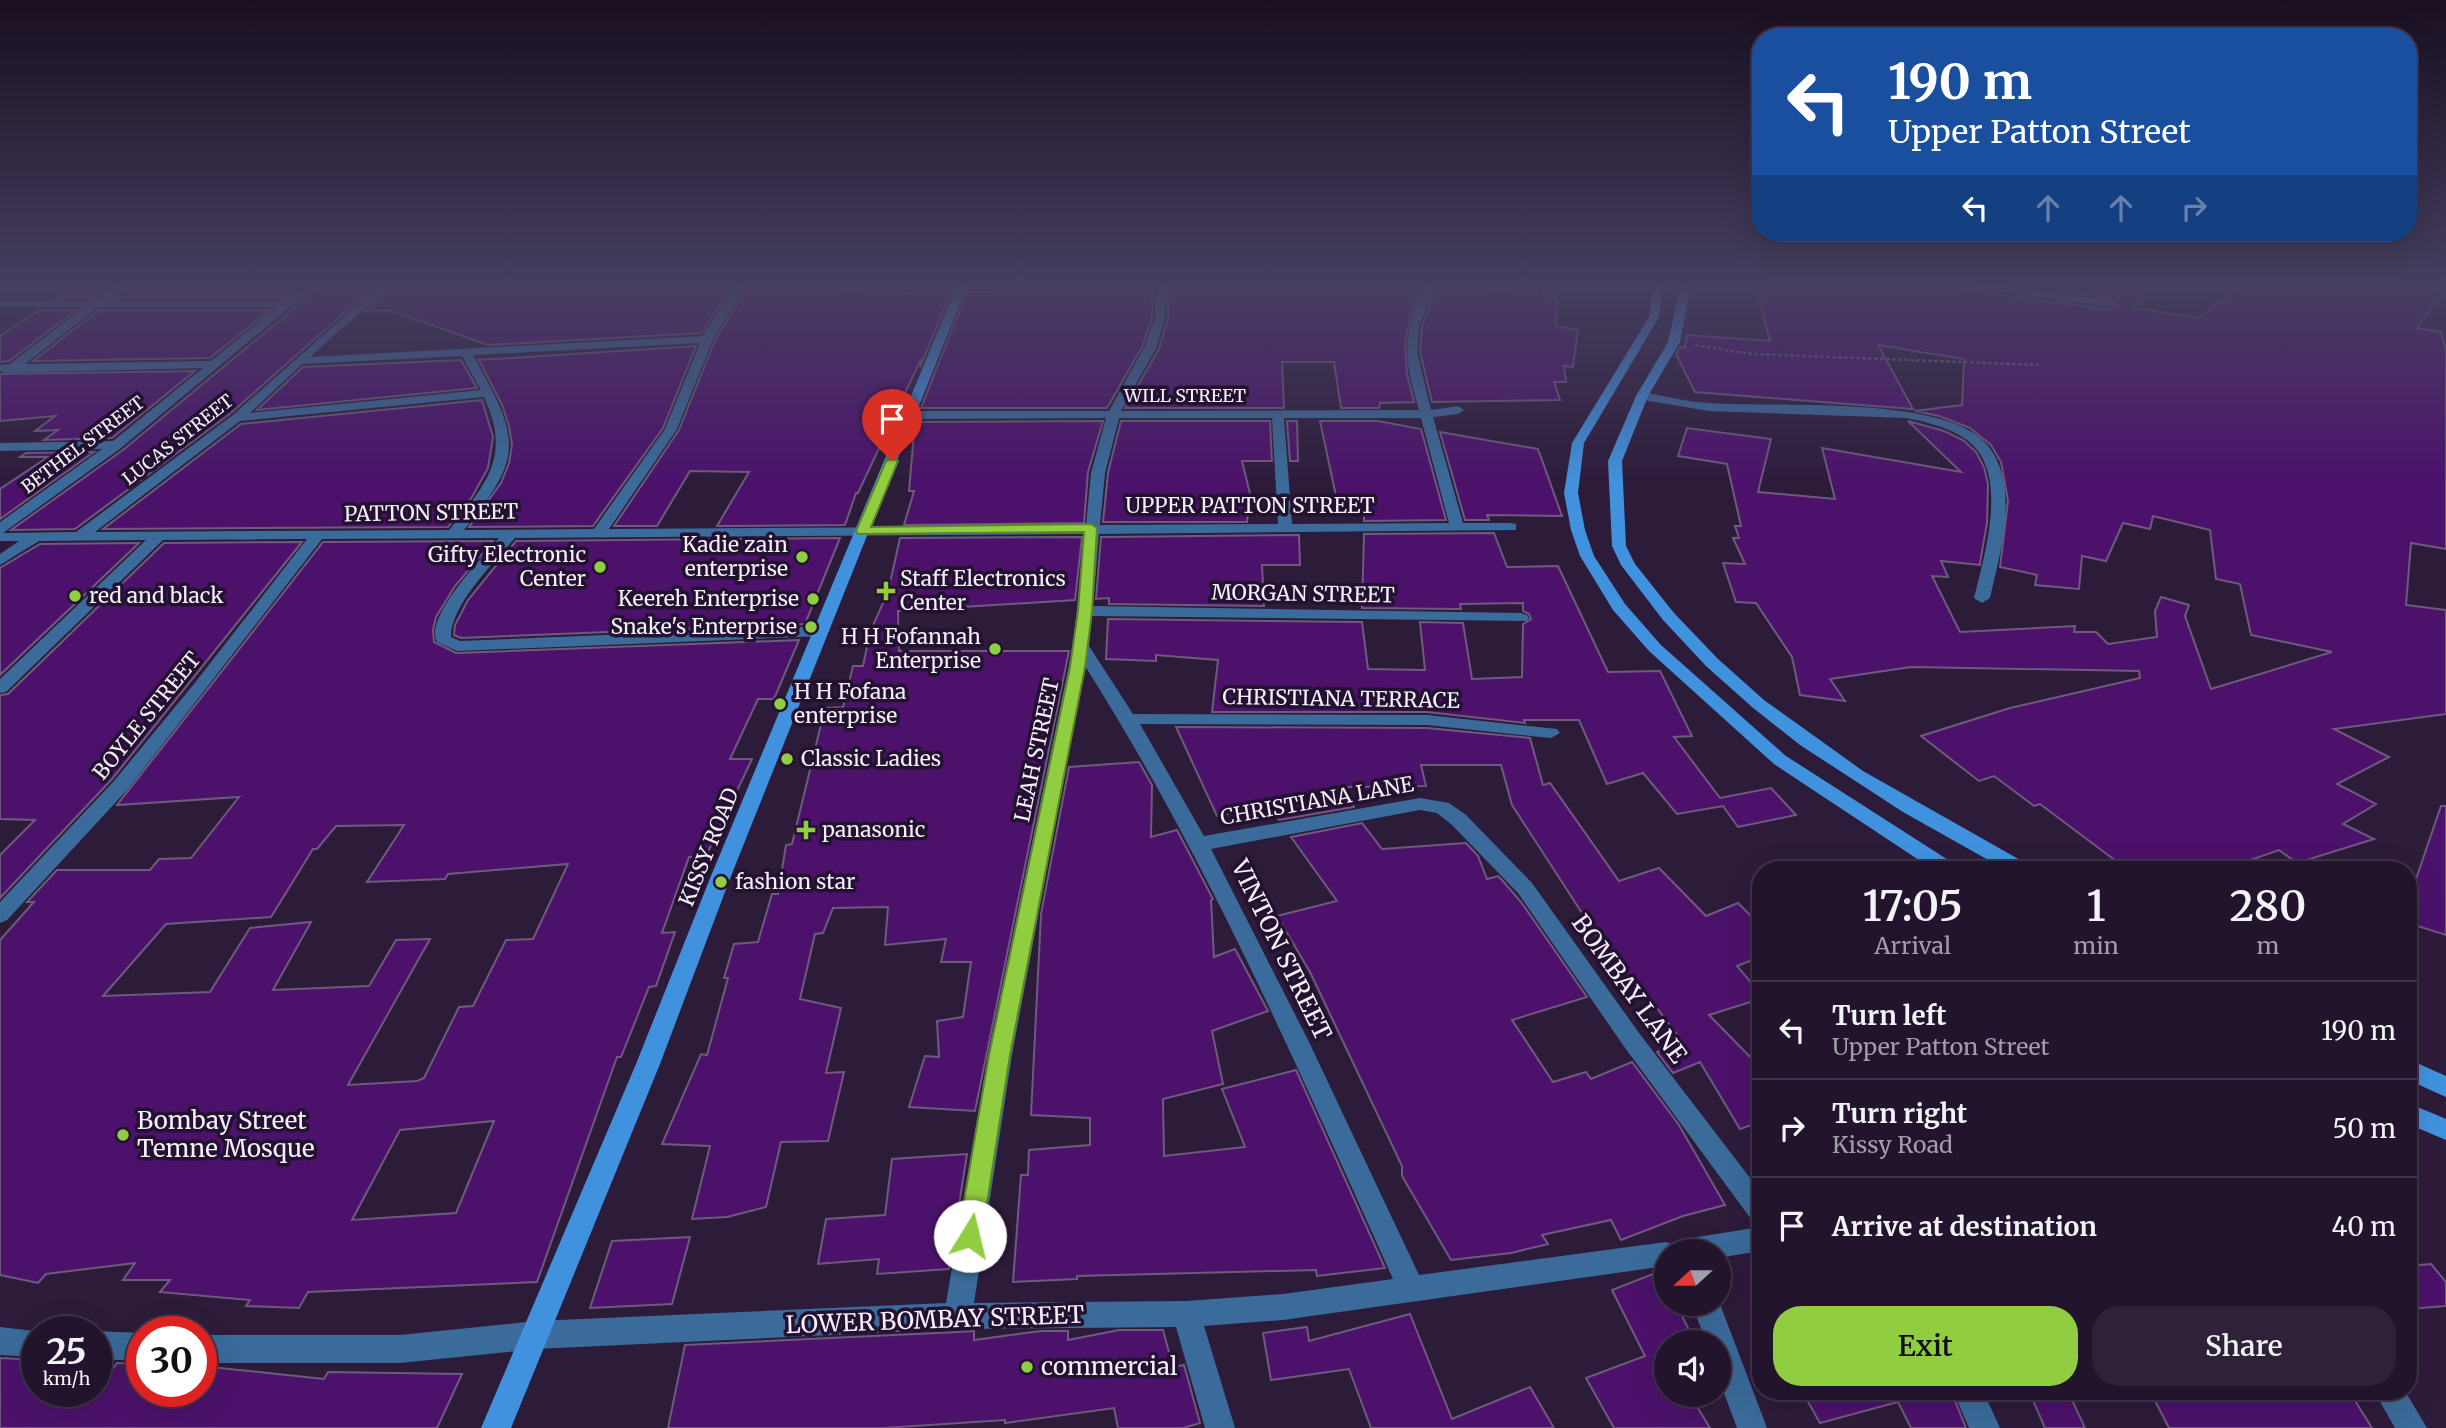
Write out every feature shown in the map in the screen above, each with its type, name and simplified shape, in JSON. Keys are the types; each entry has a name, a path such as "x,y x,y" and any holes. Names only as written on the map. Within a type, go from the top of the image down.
{"street":[{"path":"0,378 6,368 31,350"},
{"name":"BETHEL STREET","path":"0,529 116,444 232,350"},
{"name":"LUCAS STREET","path":"79,537 169,472 237,418 313,350"},
{"path":"302,361 524,350"},
{"path":"598,533 671,429 703,350"},
{"name":"KISSY ROAD","path":"496,1428 643,1077 721,876 937,350"},
{"name":"LEAH STREET","path":"958,1316 1000,1055 1081,646 1098,473 1114,413 1149,350"},
{"path":"1411,350 1418,387 1428,414 1457,527"},
{"path":"1632,350 1578,443 1571,493 1578,530 1587,556 1619,607 1655,648 1780,760 1935,861"},
{"path":"1669,350 1642,396 1615,461 1619,546 1628,565 1710,663 1765,712 1838,765 1880,791 2006,861"},
{"path":"452,535 489,488 500,468 503,432 466,353"},
{"path":"6,368 215,364"},
{"path":"237,418 486,393"},
{"path":"1642,396 1708,407 1883,412 1927,418 1955,429 1983,449 1994,474 1997,499 1996,533 1982,598"},
{"name":"WILL STREET","path":"911,415 1428,414 1458,410"},
{"path":"1278,414 1285,527"},
{"path":"0,447 116,444"},
{"name":"UPPER PATTON STREET","path":"863,531 1511,527"},
{"name":"PATTON STREET","path":"0,537 863,531"},
{"path":"511,534 449,610 440,627 443,639 457,646 822,631"},
{"path":"0,688 159,536"},
{"name":"BOYLE STREET","path":"0,915 121,785 317,536"},
{"path":"0,561 35,537"},
{"name":"MORGAN STREET","path":"1085,611 1521,618"},
{"name":"VINTON STREET","path":"1081,646 1130,719 1199,844 1302,1054 1411,1289"},
{"name":"CHRISTIANA TERRACE","path":"1130,719 1427,720 1551,733"},
{"name":"CHRISTIANA LANE","path":"1199,844 1420,804 1442,807"},
{"name":"BOMBAY LANE","path":"1442,807 1459,820 1525,888 1631,1040 1752,1200"},
{"path":"2417,1073 2446,1087"},
{"path":"2417,1117 2446,1130"},
{"path":"1731,1244 1752,1240"},
{"name":"LOWER BOMBAY STREET","path":"217,1349 400,1349 536,1335 958,1316 1186,1314 1283,1307 1654,1256"},
{"path":"1186,1314 1220,1428"},
{"path":"1710,1316 1752,1428"},
{"path":"0,1341 21,1342"},
{"path":"1971,1400 1985,1428"},
{"path":"2394,1400 2412,1428"}],"path":[{"path":"1733,350 1766,354 2039,365"}],"building":[{"path":"0,350 24,350 9,361 0,362"},
{"path":"48,350 220,350 210,358 33,361"},
{"path":"244,350 303,350 231,413 75,529 11,530 123,450"},
{"path":"640,350 695,350 663,428 593,526 469,527 501,483 509,463 512,445 502,405 479,360"},
{"path":"711,350 927,350 856,493 845,525 717,526 749,472 690,471 657,526 614,526 679,430"},
{"path":"944,350 1140,350 1107,408 921,408"},
{"path":"1159,350 1405,350 1407,374 1414,402 1380,403 1379,408 1341,408 1334,362 1282,362 1284,408 1125,408"},
{"path":"1420,350 1575,350 1573,367 1564,366 1566,382 1554,382 1560,400 1432,402"},
{"path":"1678,350 1881,350 1913,409 1695,392 1676,354"},
{"path":"1907,350 2446,350 2446,549 2411,543 2406,605 2446,610 2446,714 2334,729 2389,757 2337,784 2376,804 2343,824 2374,839 2303,861 2294,861 2279,850 2248,861 2116,861 2040,804 2034,806 1994,776 1979,781 1921,736 2010,708 2140,678 2139,671 1911,667 1830,679 1845,701 1800,695 1792,657 1756,603 1736,602 1723,563 1745,564 1733,538 1739,538 1735,526 1741,526 1727,464 1678,456 1687,428 1771,439 1758,492 1835,499 1822,448 1961,472 1908,421 1944,431 1963,440 1976,452 1984,467 1988,484 1987,523 1980,565 1941,561 1948,577 1932,576 1960,632 2075,626 2074,632 2096,632 2108,644 2157,637 2155,611 2161,597 2189,605 2185,616 2211,689 2332,652 2251,635 2240,584 2216,579 2210,530 2153,516 2150,529 2123,523 2106,561 2082,556 2079,589 2035,585 2037,575 2000,567 2008,501 2001,462 1991,445 1970,428 1939,416 1915,411 1962,405 1964,359"},
{"path":"461,360 477,388 257,410 303,367"},
{"path":"195,371 112,438 44,440 58,430 35,431 55,416 0,421 0,374"},
{"path":"482,400 493,437 488,468 472,497 448,527 103,529 241,424"},
{"path":"1103,421 1088,472 1084,523 904,525 914,491 909,491 915,422"},
{"path":"1121,421 1270,421 1272,461 1242,461 1250,494 1247,522 1103,522 1108,473"},
{"path":"1287,421 1297,421 1298,461 1290,461"},
{"path":"1320,421 1378,421 1421,429 1446,520 1364,521 1364,515 1340,515"},
{"path":"1440,432 1538,449 1562,516 1487,515 1489,520 1465,520"},
{"path":"94,452 0,519 0,489 48,457 20,457 26,453"},
{"path":"1494,533 1507,567 1558,566 1608,672 1660,671 1692,736 1674,737 1720,798 1771,788 1796,815 1738,827 1723,806 1677,814 1643,773 1607,784 1579,720 1524,720 1525,723 1427,712 1212,712 1218,660 1156,655 1156,661 1106,659 1108,619 1362,622 1368,669 1425,670 1420,622 1463,623 1472,679 1522,677 1523,624 1531,619 1529,614 1523,611 1523,603 1460,604 1461,609 1362,608 1364,534"},
{"path":"1299,535 1300,565 1262,565 1264,606 1109,604 1109,598 1096,599 1101,537"},
{"path":"1082,537 1075,600 898,611 899,651 1069,651 975,1111 909,1107 925,1056 939,1057 937,1021 963,1017 971,962 941,962 946,939 885,945 888,907 833,908 823,933 815,934 800,999 841,1008 826,1073 844,1072 828,1141 781,1142 766,1207 727,1217 692,1219 710,1146 662,1144 701,1054 707,1055 728,978 724,978 734,944 758,942 772,894 778,894 786,845 792,844 825,708 843,707 853,666 863,666 870,632 888,592 900,538"},
{"path":"840,538 805,624 461,638 454,635 455,625 468,600 516,541"},
{"path":"493,541 455,586 436,617 434,642 456,653 799,640 774,699 758,699 730,759 752,759 706,856 689,857 662,933 675,932 656,986 649,987 621,1057 617,1057 537,1282 308,1292 299,1308 246,1306 250,1300 160,1292 170,1280 123,1280 135,1263 46,1274 38,1283 0,1275 0,940 34,902 27,902 57,870 150,870 159,859 191,858 239,797 117,805 323,542","holes":["404,825 367,882 445,879 448,874 568,864 533,939 506,940 473,1006 459,1007 424,1078 417,1081 348,1085 430,939 396,940 369,986 273,990 311,922 250,928 210,992 103,996 166,924 271,917 313,849 317,849 336,826","494,1121 456,1213 352,1220 400,1130"]},
{"path":"302,542 112,779 0,898 0,855 35,820 0,819 0,695 8,694 164,543"},
{"path":"139,543 0,675 0,568 40,544"},
{"path":"1176,727 1427,728 1530,738 1543,785 1550,783 1619,881 1659,868 1706,916 1738,903 1752,917 1752,960 1737,966 1752,984 1752,1002 1709,1015 1752,1059 1752,1125 1740,1129 1700,1062 1673,1073 1657,1052 1683,1042 1636,981 1628,984 1512,805 1501,765 1421,765 1426,786 1345,787 1354,807 1279,820 1269,807 1217,816"},
{"path":"1139,762 1152,785 1151,837 1177,830 1213,899 1214,957 1235,949 1268,1011 1212,1031 1223,1084 1163,1099 1164,1156 1245,1147 1222,1089 1296,1070 1385,1268 1317,1276 1316,1270 1077,1276 1077,1279 1013,1282 1021,1175 1028,1175 1029,1150 1090,1145 1090,1118 1031,1115 1041,914 1069,767"},
{"path":"2441,806 2446,806 2446,935 2417,926 2417,876"},
{"path":"1362,823 1382,849 1466,843 1478,856 1487,879 1498,876 1502,880 1521,902 1587,997 1512,1020 1553,1082 1586,1072 1591,1079 1632,1062 1679,1125 1725,1205 1683,1216 1621,1240 1611,1220 1542,1235 1548,1244 1511,1253 1451,1260 1402,1176 1402,1166 1310,972 1277,916 1337,901 1291,837"},
{"path":"967,1154 949,1269 877,1274 879,1259 818,1264 826,1219 885,1215 892,1159"},
{"path":"690,1237 672,1304 590,1308 612,1241"},
{"path":"2431,1264 2446,1282 2446,1306 2417,1308 2417,1265"},
{"path":"1654,1274 1654,1316 1682,1316 1689,1330 1654,1330 1654,1407 1697,1407 1710,1428 1614,1428 1586,1378 1645,1356 1612,1290"},
{"path":"1410,1314 1452,1419 1530,1387 1554,1428 1371,1428 1349,1369 1271,1380 1263,1333 1307,1327 1309,1341"},
{"path":"1119,1330 1163,1330 1173,1367 1184,1365 1200,1423 1183,1428 1118,1428 1114,1408 1005,1423 1005,1420 884,1428 668,1428 685,1345 974,1331 974,1340 1041,1331 1068,1331 1068,1340"},
{"path":"0,1358 21,1359 21,1407 112,1407 112,1370 117,1363 126,1363 126,1407 217,1407 217,1368 324,1379 328,1372 462,1374 437,1428 0,1428"},
{"path":"1807,1400 1955,1400 1966,1428 1911,1428 1898,1402 1820,1423"},
{"path":"2033,1400 2072,1400 2085,1428 2045,1428"},
{"path":"2155,1400 2355,1400 2372,1428 2169,1428"}],"place":[{"name":"Kadie zain enterprise","path":"802,557"},
{"name":"Gifty Electronic Center","path":"600,567"},
{"name":"Staff Electronics Center","path":"886,591"},
{"name":"red and black","path":"75,596"},
{"name":"Keereh Enterprise","path":"813,599"},
{"name":"Snake's Enterprise","path":"811,627"},
{"name":"H H Fofannah Enterprise","path":"995,649"},
{"name":"H H Fofana enterprise","path":"780,704"},
{"name":"Classic Ladies","path":"787,759"},
{"name":"panasonic","path":"806,830"},
{"name":"fashion star","path":"721,882"},
{"name":"Bombay Street Temne Mosque","path":"123,1135"},
{"name":"commercial","path":"1027,1367"}],"route":[{"path":"892,461 863,531 1091,528 1081,646 1000,1055 970,1236"}]}
